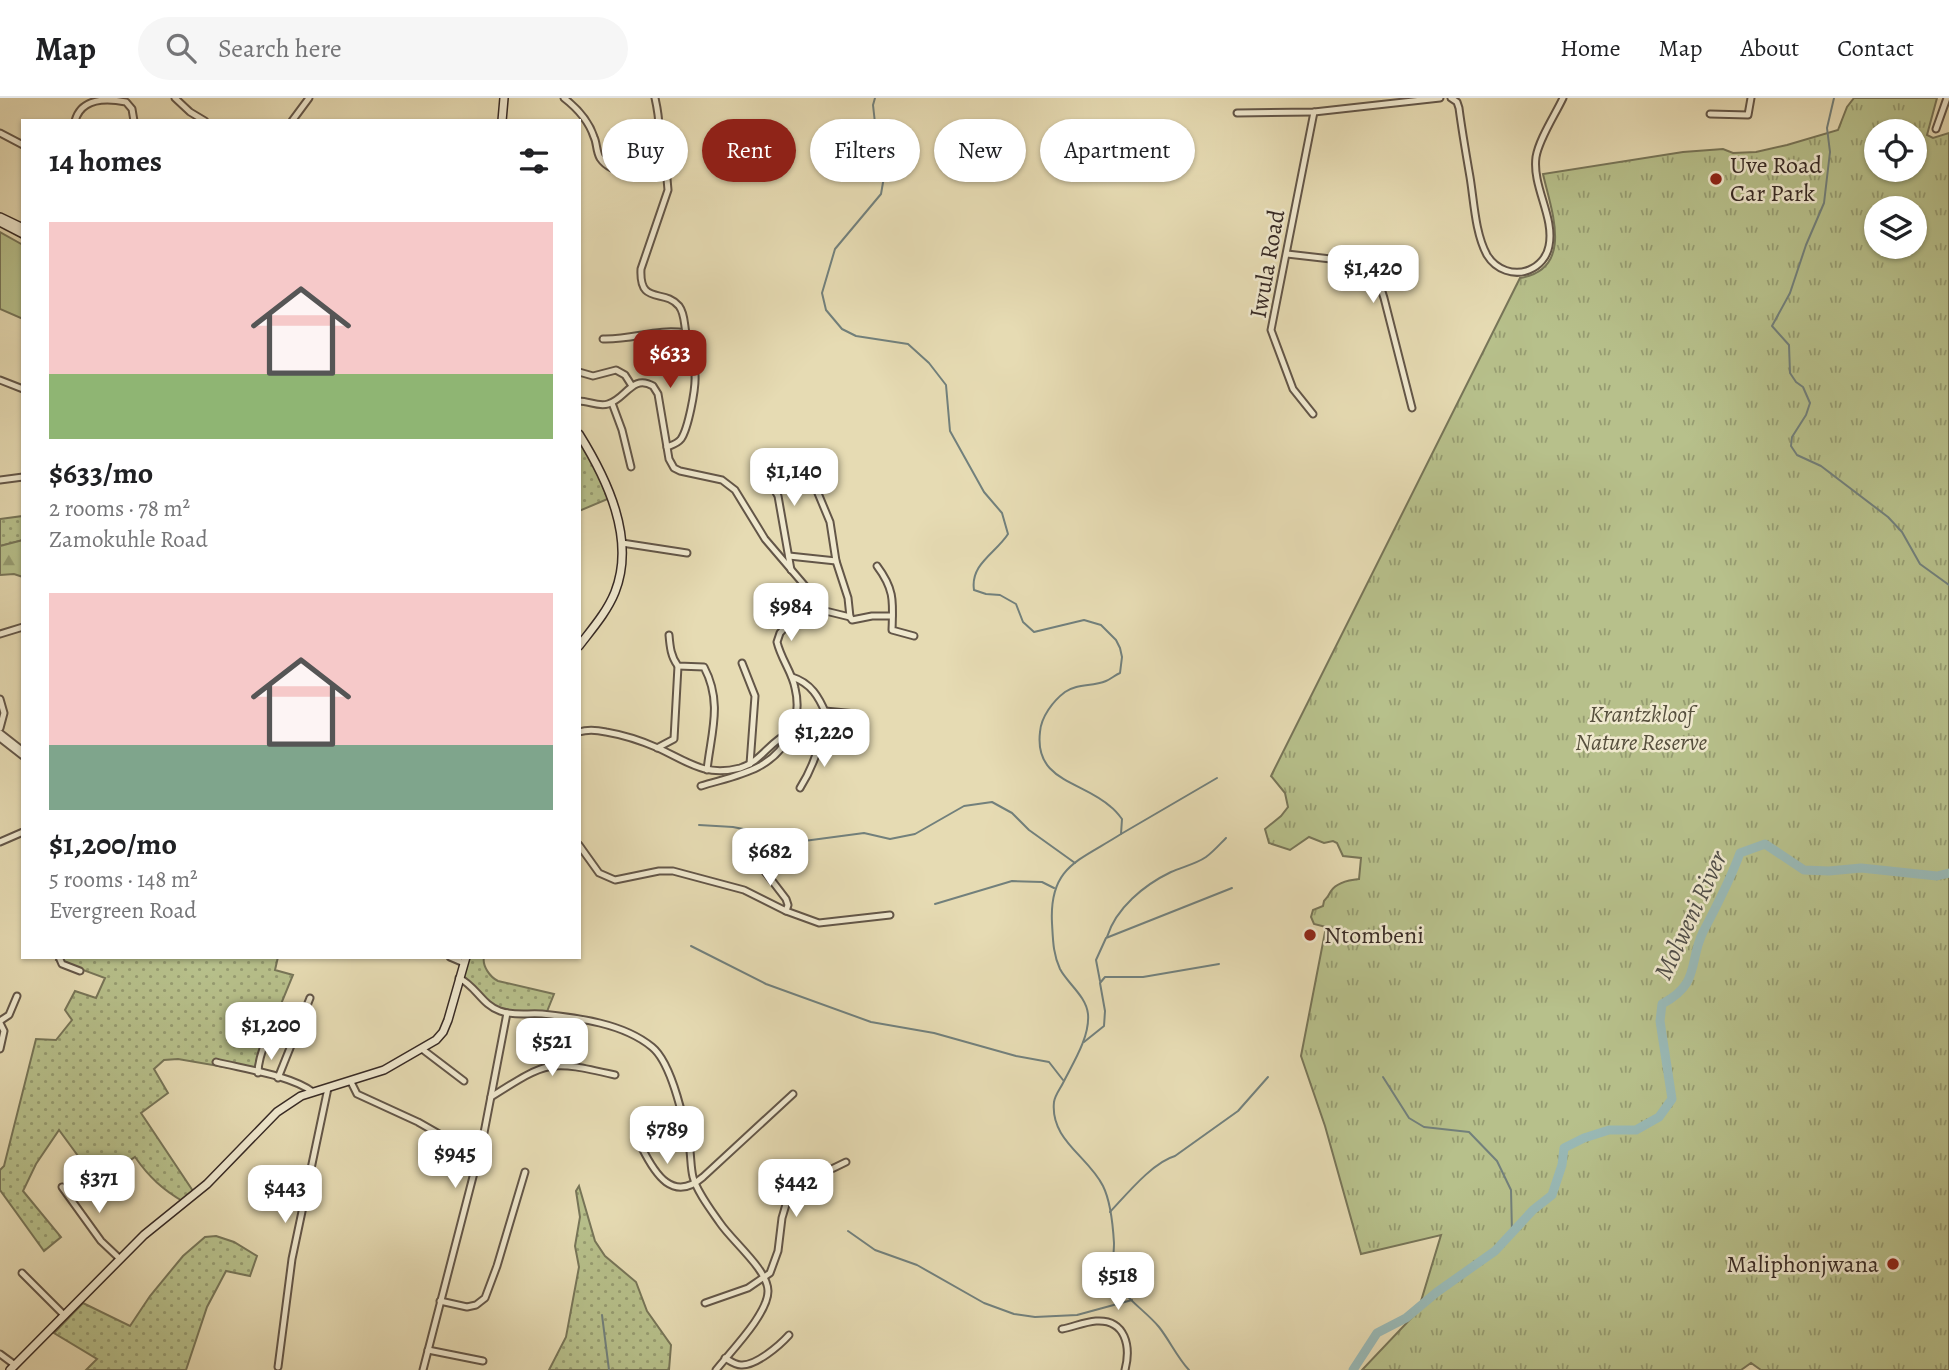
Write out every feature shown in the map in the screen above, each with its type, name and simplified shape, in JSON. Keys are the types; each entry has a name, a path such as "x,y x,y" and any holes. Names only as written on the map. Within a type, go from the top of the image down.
{"street":[{"path":"176,98 185,108 202,119"},
{"path":"293,119 309,98"},
{"path":"502,119 504,98"},
{"path":"564,98 582,116 595,138 602,160"},
{"path":"654,98 658,119"},
{"path":"1237,113 1314,112 1396,100 1440,98"},
{"path":"1454,99 1460,108 1474,206 1483,244 1494,263 1504,270 1524,272 1536,266 1549,250 1550,236 1536,173 1536,156 1563,98"},
{"path":"1710,114 1748,115 1751,98"},
{"path":"1936,128 1947,98"},
{"path":"76,119 85,104 107,99 126,102 132,109 134,119"},
{"name":"Iwula Road","path":"1313,414 1292,387 1272,331 1314,112"},
{"path":"0,133 21,144"},
{"path":"667,182 668,190 641,270 641,280 651,295 667,299 679,307 684,318 695,373 694,391 682,438 667,447"},
{"path":"0,217 21,227"},
{"path":"0,222 21,233"},
{"path":"1287,254 1367,263 1374,267 1412,408"},
{"path":"603,339 627,339 665,330 686,333"},
{"path":"581,373 593,376 616,370 625,375 632,386"},
{"path":"0,380 21,388"},
{"path":"581,401 602,405 612,403 632,386 645,382 656,389 669,459 676,470 722,481 735,490 759,530 806,587 808,598 805,606 780,633 777,642 796,691 797,712 791,733 775,755 759,767 701,786"},
{"path":"612,403 631,467"},
{"path":"581,437 607,487 622,543 621,567 615,592 581,643"},
{"path":"824,455 805,462 830,522 836,561 848,598 851,618"},
{"path":"765,472 778,496 791,570"},
{"path":"0,480 21,477"},
{"path":"622,543 687,553"},
{"path":"789,556 836,561"},
{"path":"877,566 889,582 892,630 914,636"},
{"path":"805,606 851,618 892,616"},
{"path":"0,634 21,628"},
{"path":"657,748 674,739 678,666 672,655 669,635"},
{"path":"742,663 755,696 750,764"},
{"path":"678,666 704,667 715,699 707,770"},
{"path":"792,677 811,687 825,711 821,738 800,788"},
{"path":"0,699 4,713 0,730 21,751"},
{"path":"825,711 856,714"},
{"path":"581,731 616,734 657,748 691,766 707,770 740,768 750,764 783,735 791,733 821,738"},
{"path":"0,738 21,752"},
{"path":"0,842 21,833"},
{"path":"581,848 596,870 605,877 620,880 666,870 744,890 786,911 819,923 890,915"},
{"path":"767,863 762,862 761,866 786,900 786,911"},
{"path":"60,959 62,964 79,971"},
{"path":"0,1354 13,1368 119,1258 155,1224 207,1184 277,1112 292,1101 383,1070 422,1049 443,1032 465,960"},
{"path":"459,978 471,984 489,1005 507,1013 568,1017 612,1027 637,1037 654,1048 666,1068 675,1094 696,1184 719,1223 765,1277 768,1291 764,1305 716,1370"},
{"path":"0,1049 4,1031 0,1022 9,1015 17,996"},
{"path":"278,1078 310,998"},
{"path":"258,1073 275,1020 285,1007"},
{"path":"423,1370 491,1097 507,1013"},
{"path":"422,1049 464,1081"},
{"path":"216,1062 278,1078 313,1092"},
{"path":"491,1097 533,1071 553,1065 572,1065 615,1075"},
{"path":"351,1082 359,1096 418,1122 446,1138"},
{"path":"278,1367 292,1259 328,1088"},
{"path":"642,1148 655,1173 667,1183 680,1187 696,1184 793,1094"},
{"path":"705,1303 748,1288 771,1271 776,1260 782,1218 788,1201 805,1182 846,1162"},
{"path":"440,1301 467,1307 485,1298 525,1172"},
{"path":"62,1187 101,1241 119,1258"},
{"path":"22,1273 64,1315"},
{"path":"1062,1329 1095,1321 1105,1321 1120,1328 1128,1346 1125,1370"},
{"path":"725,1358 736,1364 746,1365 775,1349 789,1335"},
{"path":"428,1350 484,1361"}],"green space":[{"name":"Krantzkloof Nature Reserve","path":"1854,98 1937,98 1927,135 1933,138 1949,133 1949,1370 1761,1370 1751,1363 1741,1370 1362,1370 1418,1311 1441,1235 1361,1254 1325,1126 1301,1056 1326,927 1314,924 1311,917 1313,910 1323,906 1336,885 1359,879 1361,858 1343,856 1337,843 1333,841 1324,843 1309,837 1290,850 1269,843 1265,829 1288,807 1285,793 1271,776 1520,278 1537,272 1548,263 1554,251 1554,220 1543,174 1683,152 1723,149 1733,153 1756,152 1838,130 1847,107"},
{"path":"0,232 21,244 21,318 0,309"},
{"path":"581,439 610,498 581,510"},
{"path":"21,516 21,541 0,546 0,519"},
{"path":"21,541 21,576 0,575 0,546"},
{"path":"278,959 275,970 293,975 253,1072 178,1059 164,1060 154,1069 168,1093 141,1113 195,1194 184,1202 157,1182 135,1157 113,1172 118,1181 103,1190 59,1130 36,1164 23,1191 61,1237 44,1251 0,1190 0,1170 4,1166 36,1039 56,1040 72,1020 65,1010 75,991 96,998 105,978 56,960"},
{"path":"465,959 484,959 487,971 498,981 554,994 546,1014 500,1011 459,978"},
{"path":"579,1186 595,1241 605,1256 636,1282 647,1311 671,1345 669,1370 549,1370 566,1337 579,1267 575,1246 580,1217 576,1191"},
{"path":"216,1236 234,1242 257,1256 250,1276 226,1271 207,1307 186,1370 86,1370 97,1359 54,1333 83,1303 130,1326 150,1296 183,1256 205,1237"}],"waterway":[{"path":"875,98 873,105 876,132 884,153 885,171 881,194 835,249 822,293 826,310 842,329 856,336 908,344 929,363 946,385 950,431 984,492 1002,513 1008,534 980,566 976,573 974,590 1000,595 1016,604 1023,622 1034,632 1084,620 1101,625 1120,648 1120,673 1101,683 1075,687 1065,692 1048,710 1040,732 1040,749 1052,771 1100,798 1122,819 1121,834 1080,859 1061,877 1052,904 1056,958 1063,975 1084,1001 1088,1014 1084,1041 1056,1094 1054,1115 1064,1137 1096,1175 1106,1192 1112,1222 1116,1280 1125,1293 1159,1327 1189,1370"},
{"path":"1834,98 1827,128 1830,152 1824,203 1790,293 1772,326 1789,345 1790,373 1803,387 1810,403 1792,437 1791,446 1797,455 1821,466 1888,517 1902,532 1920,564 1949,585"},
{"path":"1121,834 1217,778"},
{"path":"699,825 733,827 804,841 864,833 890,839 915,834 964,806 992,802 1012,813 1029,830 1075,863"},
{"path":"1107,937 1117,916 1132,898 1171,872 1202,859 1226,838"},
{"name":"Molweni River","path":"1353,1370 1377,1333 1406,1318 1437,1292 1495,1251 1533,1210 1552,1195 1562,1165 1564,1148 1609,1130 1636,1130 1659,1117 1672,1099 1660,1021 1662,1004 1683,988 1688,980 1703,932 1740,853 1765,844 1804,870 1861,868 1937,876 1949,873"},
{"path":"935,904 1012,881 1042,882 1054,888"},
{"path":"1100,981 1096,960 1106,938 1232,888"},
{"path":"691,946 766,984 871,1022 934,1033 1016,1056 1049,1062 1063,1080"},
{"path":"1084,1042 1104,1026 1105,1011 1100,983 1105,977 1143,977 1219,964"},
{"path":"1110,1212 1158,1165 1238,1111 1268,1077"},
{"path":"1383,1077 1409,1118 1424,1127 1469,1132 1497,1161 1511,1190 1512,1233"},
{"path":"848,1231 875,1250 917,1265 984,1303 1014,1314 1035,1317 1077,1315 1132,1300"},
{"path":"602,1315 609,1370"}],"place":[{"name":"Uve Road Car Park","path":"1716,179"},
{"name":"Ntombeni","path":"1310,935"},
{"name":"Maliphonjwana","path":"1893,1264"}]}
